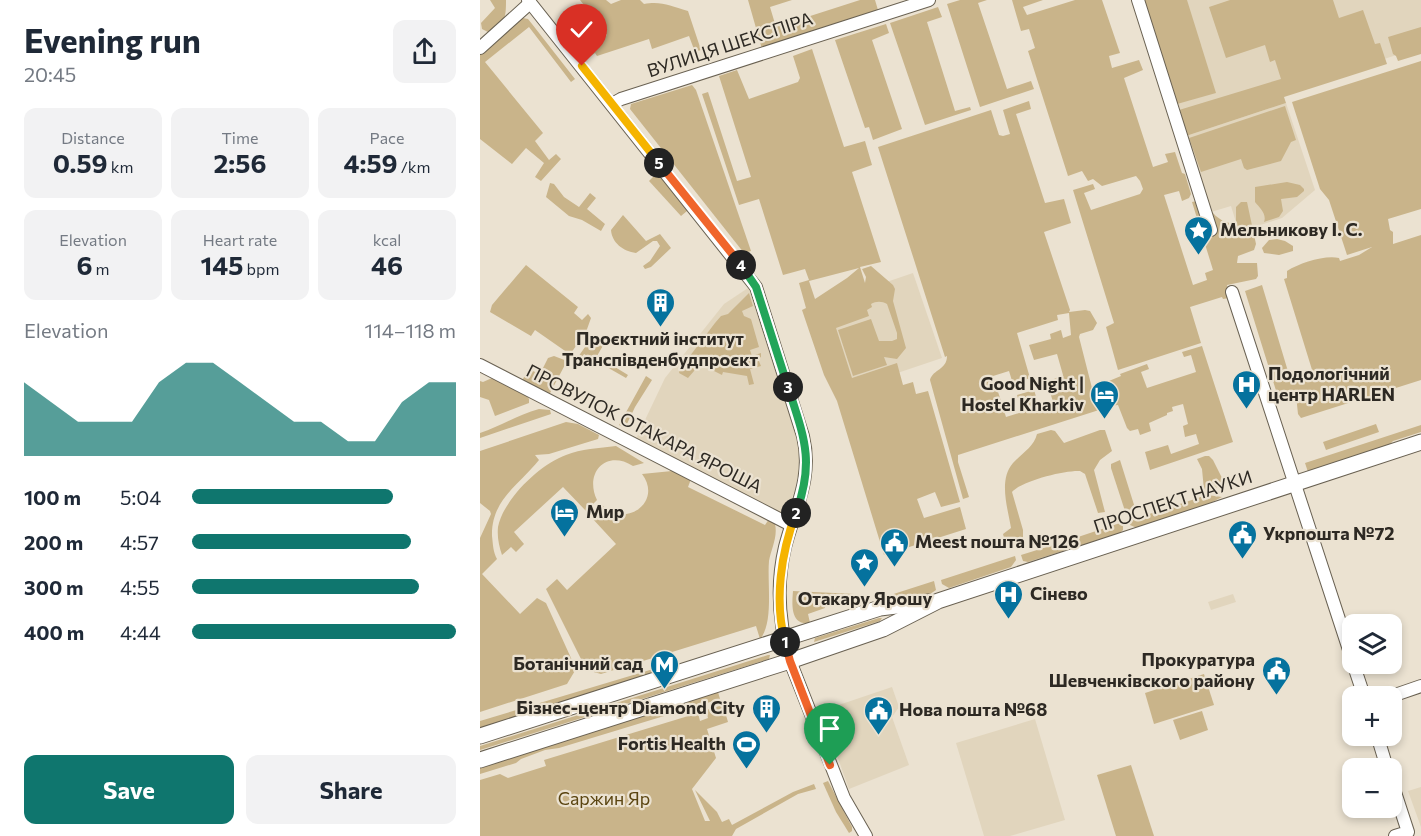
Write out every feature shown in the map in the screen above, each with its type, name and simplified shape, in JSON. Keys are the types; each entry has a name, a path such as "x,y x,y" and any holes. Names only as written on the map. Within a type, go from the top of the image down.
{"main road":[{"name":"ПРОСПЕКТ НАУКИ","path":"480,760 790,661 883,629 938,601 1421,442"},
{"name":"ПРОСПЕКТ НАУКИ","path":"480,736 880,608 938,601"}],"street":[{"name":"ВУЛИЦЯ ШЕКСПІРА","path":"612,104 887,6 929,0"},
{"path":"1138,0 1211,230"},
{"path":"480,48 529,1 756,287 806,449 807,461 802,496 791,525 782,566 780,610 784,639 790,661 844,798 866,836"},
{"path":"1232,292 1342,629"},
{"name":"ПРОВУЛОК ОТАКАРА ЯРОША","path":"480,365 791,525"},
{"path":"1402,693 1421,686"},
{"path":"1395,836 1408,832 1402,814"}],"shaded area":[{"path":"1142,0 1421,0 1421,47 1182,125 1180,108"},
{"path":"1286,103 1315,190 1282,218 1239,232 1231,206 1211,212 1186,136"},
{"path":"913,273 942,358 844,391 816,306"},
{"path":"751,286 799,440 802,459 794,492 787,511 783,514 635,441 665,378 724,304"},
{"path":"1233,594 1236,602 1211,610 1208,602"},
{"path":"892,687 899,707 892,717 909,765 849,789 821,711"},
{"path":"1035,719 1065,820 1010,836 984,836 956,743"},
{"path":"1421,787 1421,827 1408,791"}],"green space":[{"path":"490,0 506,0 504,19 492,34 482,29 481,23 495,8"},
{"path":"580,0 606,0 611,4 621,0 640,0 644,4 661,4 688,11 701,50 695,52 689,36 652,49 649,39 597,56 595,53 589,57 563,23 565,20 569,22 587,47 592,47 607,35"},
{"path":"748,0 792,0 770,7 776,27 860,0 875,0 878,10 762,49"},
{"path":"960,0 987,0 978,3 1007,89 1031,81 1034,89 980,107 947,4"},
{"path":"1012,0 1043,0 1023,7 1027,15 1075,0 1102,0 1120,53 1109,56 1112,68 1139,60 1143,70 1124,78 1153,167 1168,162 1165,154 1175,152 1182,173 1185,174 1191,194 1189,198 1182,201 1179,191 1164,195 1193,285 1207,280 1205,273 1213,270 1192,202 1204,204 1225,223 1228,222 1232,229 1236,225 1236,207 1241,202 1247,202 1256,244 1254,250 1238,256 1237,263 1257,263 1258,276 1256,279 1227,285 1229,298 1223,299 1222,297 1190,307 1201,343 1118,370 1106,327 1114,323 1073,190 1093,184 1095,189 1084,193 1091,210 1140,194 1143,189 1136,176 1102,186 1093,179 1088,181 1082,171 1068,176 1028,51 1035,48 1029,29 1021,31"},
{"path":"1142,0 1187,0 1216,93 1177,104"},
{"path":"1230,0 1333,0 1339,18 1363,10 1375,44 1380,43 1387,64 1284,97 1286,103 1186,136 1179,110 1281,79 1275,60 1270,62 1265,45 1226,58 1209,7"},
{"path":"938,7 942,17 927,22 955,111 970,107 971,110 925,125 890,23"},
{"path":"523,18 528,19 575,79 571,82 529,27 485,62 543,133 535,141 549,160 556,154 561,159 541,181 535,177 544,163 526,148 512,164 480,139 480,54"},
{"path":"886,24 889,33 872,40 902,129 873,140 869,127 865,128 835,40"},
{"path":"1421,27 1421,54 1398,61 1393,54 1388,37"},
{"path":"812,49 844,147 865,141 872,165 852,172 881,262 860,267 865,283 866,277 862,269 871,266 893,285 895,289 893,301 906,348 897,359 884,357 887,365 853,376 838,330 871,319 879,341 897,339 887,304 875,302 871,304 872,307 867,310 869,316 836,328 852,378 897,363 903,385 913,382 916,394 928,391 960,502 941,507 935,492 917,499 924,518 960,507 966,529 884,555 837,401 824,375 802,310 806,308 799,283 809,280 805,269 783,275 759,199 739,205 702,94 708,92 737,181 751,177 719,76 737,70 749,99 798,82 800,78 793,56","holes":["859,268 815,299 809,281"]},
{"path":"1421,61 1421,209 1388,219 1390,230 1393,232 1393,244 1421,235 1421,380 1301,418 1298,414 1296,395 1293,393 1278,397 1245,291 1262,285 1290,378 1313,373 1284,279 1287,278 1287,271 1319,259 1333,257 1339,258 1340,261 1359,255 1372,247 1347,255 1329,200 1320,189 1292,102"},
{"path":"692,85 696,90 751,251 744,253 630,109 631,104"},
{"path":"1029,101 1031,109 1016,114 1045,203 1064,199 1071,223 1044,232 1069,312 1090,311 1097,323 1093,330 1080,334 1079,337 1092,388 1147,364 1149,369 1141,372 1147,388 1196,372 1191,355 1184,357 1182,352 1202,346 1233,442 1150,470 1145,452 1168,445 1171,454 1199,444 1196,434 1185,437 1183,426 1188,424 1183,404 1172,407 1173,411 1149,423 1151,431 1140,435 1138,429 1130,431 1127,428 1118,405 1100,407 1097,402 1099,410 958,455 969,497 963,499 930,380 945,364 947,356 945,357 878,147 991,110 999,135 1010,134 1003,110","holes":["1069,313 1071,335 1063,338 1061,330 1050,334 1051,339 1029,345 1034,360 1057,354 1063,375 1047,382 1053,402 1039,406 1034,390 1017,395 1022,412 1006,417 993,376 1009,371 1013,384 1030,378 1017,333 1058,320 1057,315"]},
{"path":"1285,106 1296,140 1291,142 1281,161 1247,170 1241,159 1201,172 1189,138"},
{"path":"657,173 661,174 687,206 687,211 681,216 649,181"},
{"path":"1287,182 1300,185 1304,191 1297,197 1281,199 1283,211 1279,217 1264,222 1264,214 1255,202 1255,187"},
{"path":"550,183 554,184 564,197 579,207 590,193 596,198 587,209 605,224 601,231 582,220 569,216 546,197"},
{"path":"623,215 646,241 660,234 671,248 651,267 645,269 643,266 650,261 660,246 657,241 653,241 636,253 623,248 614,239 611,230"},
{"path":"1277,239 1293,246 1293,251 1279,255 1264,253 1262,248 1269,240"},
{"path":"526,265 578,307 574,313 582,320 588,314 591,318 586,332 571,353 535,330 531,336 490,312 492,305"},
{"path":"749,293 753,306 742,311 744,316 751,319 759,347 750,350 752,356 761,353 758,359 761,366 750,369 754,384 749,385 747,376 723,372 722,375 700,364 688,378 679,373 721,316 728,314"},
{"path":"590,340 605,342 597,356 628,375 626,378 584,354 581,359 578,357"},
{"path":"554,356 567,361 549,395 521,383 528,369 540,374 548,358"},
{"path":"646,376 652,380 625,428 619,425"},
{"path":"492,378 526,395 529,403 495,416 489,400 480,397 480,381"},
{"path":"539,409 550,410 551,414 480,438 480,433"},
{"path":"566,422 578,424 599,435 598,439 549,454 535,455 539,460 508,494 496,512 492,536 497,559 482,574 520,614 537,598 546,603 576,669 567,684 480,712 480,538 491,514 480,503 480,451"},
{"path":"1376,424 1379,432 1326,450 1323,442"},
{"path":"1421,425 1421,432 1393,441 1387,447 1308,472 1305,463"},
{"path":"1105,430 1112,451 1100,460 1094,470 1105,512 1098,513 1085,474 1080,471 1054,474 1034,480 1012,492 1023,530 1023,539 1006,545 1003,534 1011,528 1005,495 1008,470 1030,446 1037,434 1055,431 1064,443"},
{"path":"616,446 644,463 633,466 623,461 606,462 600,467 593,481 597,500 586,511 563,487 514,532 524,544 516,552 511,547 502,555 498,541 501,517 524,484 545,466 566,455"},
{"path":"1205,456 1213,460 1224,482 1219,487 1204,490 1202,469 1197,459"},
{"path":"1120,460 1135,508 1125,511 1111,468 1111,464"},
{"path":"672,471 691,479 688,487 765,525 769,519 775,524 775,538 769,561 768,613 764,632 760,639 756,626 601,674 590,671 584,665 546,589 557,579 567,590 616,544 591,517 603,506 612,512 622,514 639,509 648,494 647,484 642,474"},
{"path":"1207,495 1222,497 1201,508 1137,528 1130,525 1128,521"},
{"path":"1123,522 1123,530 1119,534 1080,546 1078,537"},
{"path":"1066,541 1069,549 1028,562 1023,561 1021,555"},
{"path":"1015,556 1016,560 1011,567 949,588 942,584 941,580"},
{"path":"934,581 936,590 923,597 880,604 878,599"},
{"path":"793,591 855,594 808,614 810,623 803,623 796,618 794,613"},
{"path":"882,618 880,621 814,642 815,638"},
{"path":"770,655 769,659 480,750 480,746"},
{"path":"670,664 672,670 480,729 480,721"},
{"path":"1204,674 1214,705 1154,724 1145,693"},
{"path":"718,692 720,699 559,748 545,750 516,763 480,774 480,766"},
{"name":"Саржин Яр","path":"723,705 728,722 707,729 716,758 692,789 705,821 710,821 695,790 717,812 722,822 729,819 732,825 793,792 814,784 816,789 798,794 736,829 732,836 480,836 480,780 500,774 508,778 546,766 544,760 698,713 700,721 708,718 706,710"},
{"path":"1202,711 1208,730 1180,740 1173,720"},
{"path":"1131,765 1154,836 1116,836 1097,775"},
{"path":"828,781 852,827 849,833 836,812 823,783"}],"place":[{"name":"Мельникову І. С.","path":"1199,256"},
{"name":"Проєктний інститут Транспівденбудпроєкт","path":"660,328"},
{"name":"Подологічний центр HARLEN","path":"1247,410"},
{"name":"Good Night | Hostel Kharkiv","path":"1105,420"},
{"name":"Мир","path":"565,538"},
{"name":"Укрпошта №72","path":"1242,560"},
{"name":"Meest пошта №126","path":"894,568"},
{"name":"Отакару Ярошу","path":"865,588"},
{"name":"Сінево","path":"1009,620"},
{"name":"Ботанічний сад","path":"664,690"},
{"name":"Прокуратура Шевченківского району","path":"1276,696"},
{"name":"Бізнес-центр Diamond City","path":"766,734"},
{"name":"Нова пошта №68","path":"878,736"},
{"name":"Fortis Health","path":"747,770"}],"route":[{"path":"582,66 756,287 803,436 807,461 802,496 791,525 782,566 781,624 790,661 830,765"}]}
